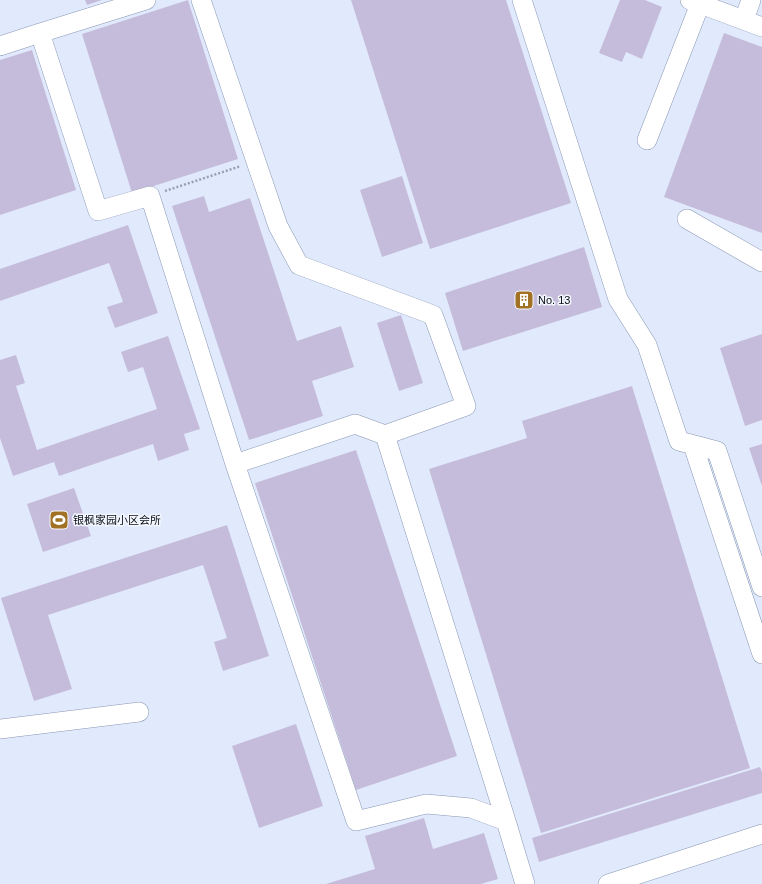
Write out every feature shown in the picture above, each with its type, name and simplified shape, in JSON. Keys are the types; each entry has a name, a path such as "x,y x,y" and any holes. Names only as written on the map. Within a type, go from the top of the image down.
{"street":[{"path":"0,46 146,0"},
{"path":"201,0 278,226 299,265 433,315 466,406 385,435 355,424 235,464"},
{"path":"522,0 618,299 647,346 679,441 716,451 762,587"},
{"path":"744,20 751,0"},
{"path":"647,140 696,2 762,27"},
{"path":"40,33 98,212 150,196 235,464 356,821 426,804 471,808 506,821"},
{"path":"687,219 762,262"},
{"path":"385,435 525,884"},
{"path":"694,445 762,654"},
{"path":"0,729 138,712"},
{"path":"608,884 640,880 762,834"}],"path":[{"path":"150,196 255,161"}],"building":[{"path":"85,0 102,0 87,5"},
{"path":"188,0 238,159 132,193 82,34"},
{"path":"351,0 506,0 571,203 430,249"},
{"path":"620,0 645,0 662,7 642,59 626,52 622,62 599,53"},
{"path":"724,33 762,47 762,233 664,197"},
{"path":"32,50 76,190 0,215 0,60"},
{"path":"402,176 423,243 382,257 360,190"},
{"path":"204,196 209,212 250,198 297,341 341,326 354,367 312,381 323,416 249,440 172,206"},
{"path":"128,225 158,313 115,328 107,307 123,302 109,263 0,301 0,269"},
{"name":"No. 13","path":"584,247 602,307 463,351 445,293"},
{"path":"401,315 423,383 399,391 377,323"},
{"path":"762,334 762,420 745,426 720,348"},
{"path":"168,336 200,429 184,434 189,450 158,461 153,444 59,476 54,462 13,476 0,438 0,360 16,355 25,383 16,386 37,450 157,409 143,367 128,372 121,352"},
{"path":"632,386 750,768 541,833 429,469 527,438 522,421"},
{"path":"762,444 762,486 749,448"},
{"path":"356,450 457,756 356,790 255,483"},
{"name":"银枫家园小区会所","path":"74,488 91,536 43,552 27,504"},
{"path":"227,525 269,656 223,671 214,642 227,638 203,565 48,615 72,689 34,701 1,598"},
{"path":"296,724 323,806 259,828 232,746"},
{"path":"760,767 762,772 762,793 539,862 532,838"},
{"path":"424,818 433,849 484,833 498,879 481,884 326,884 375,869 365,836"}],"place":[{"name":"No. 13","path":"524,300"},
{"name":"银枫家园小区会所","path":"59,520"}]}
